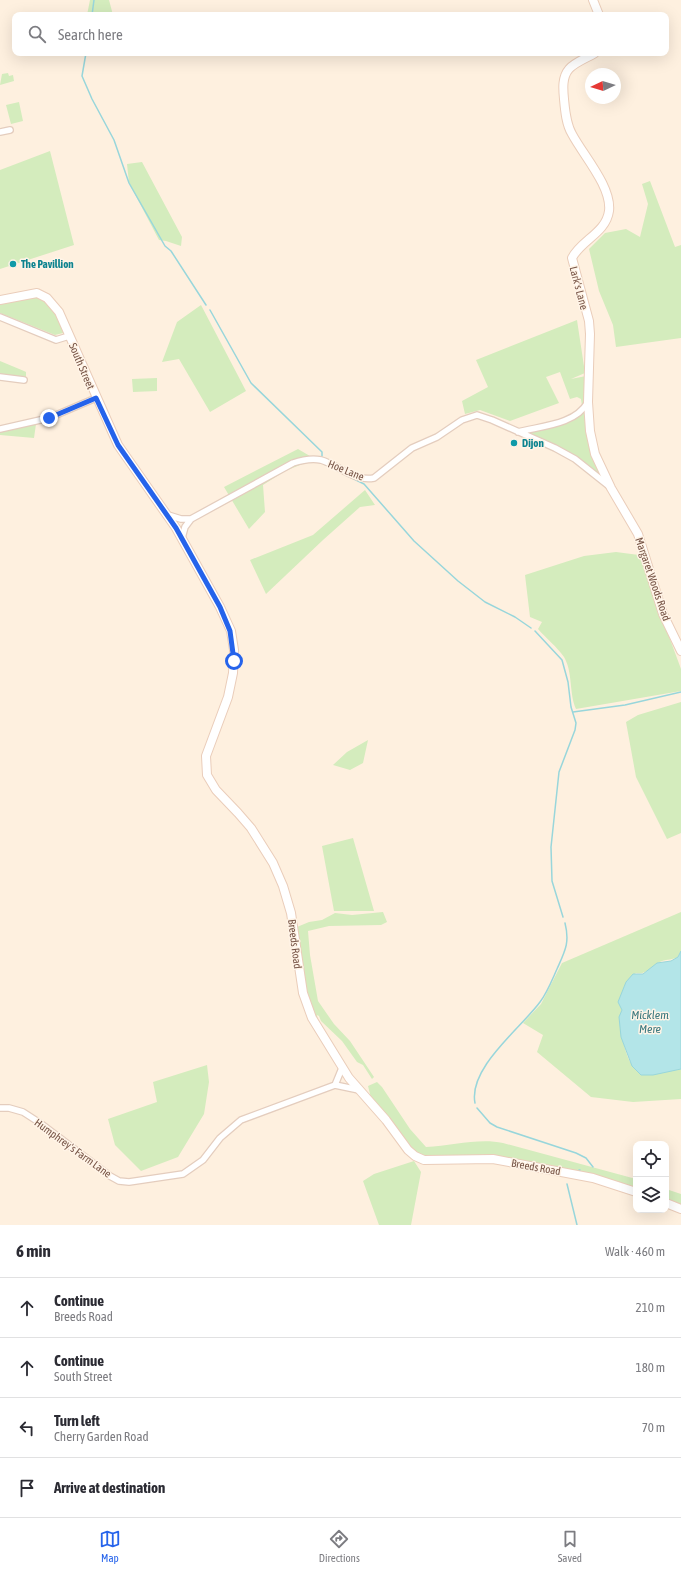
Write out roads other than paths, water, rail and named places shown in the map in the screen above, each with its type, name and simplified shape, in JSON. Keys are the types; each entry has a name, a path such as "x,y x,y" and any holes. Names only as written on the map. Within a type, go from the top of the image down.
{"street":[{"path":"593,0 598,12"},
{"name":"Lark's Lane","path":"590,56 570,68 566,74 563,87 569,129 600,180 608,200 609,208 608,216 602,226 575,252 572,258 588,321 590,352 588,402 590,431 593,448 611,488"},
{"path":"0,132 10,130"},
{"name":"South Street","path":"0,300 37,293 53,304 59,312 118,445 128,462 168,516"},
{"path":"0,317 56,340 69,336"},
{"path":"0,377 24,380"},
{"path":"0,430 49,418 96,398"},
{"path":"518,432 571,419 585,407 588,402"},
{"name":"Hoe Lane","path":"191,519 293,463 308,459 321,460 367,480 378,476 412,448 437,438 462,420 477,415 548,445 575,460 611,488"},
{"name":"Margaret Woods Road","path":"611,488 638,534 663,614 681,651"},
{"path":"168,516 181,520 191,519"},
{"name":"Breeds Road","path":"168,516 182,538 226,619 234,650 231,684 206,756 207,775 216,790 251,828 273,863 283,886 291,913 299,971 307,1006 342,1068 359,1090 386,1120 408,1150 415,1156 424,1160 493,1159 593,1178 633,1191"},
{"path":"182,538 185,527 191,519"},
{"path":"342,1068 334,1084 359,1090"},
{"name":"Humphrey's Farm Lane","path":"0,1108 9,1108 23,1112 40,1123 110,1176 119,1181 129,1182 185,1173 203,1160 220,1138 240,1120 334,1084"},
{"path":"669,1204 681,1210"}],"water":[{"name":"Micklem Mere","path":"681,951 681,1069 653,1075 641,1075 632,1066 621,1037 619,1017 622,1010 618,1002 626,982 633,974 643,974 657,963 671,961 678,957"}],"waterway":[{"path":"92,12 94,0"},
{"path":"85,56 82,76 92,99 114,140 129,183 165,246 171,251 206,305"},
{"path":"210,310 251,383 322,452 322,456"},
{"path":"324,464 364,484 414,541 458,581 485,602 515,617 531,628"},
{"path":"535,631 562,660 568,682 571,707 576,723 575,730 559,772 551,847 552,881 563,917"},
{"path":"573,712 625,705 681,692"},
{"path":"475,1103 475,1090 487,1063 540,1002 547,991 566,947 567,936 565,923"},
{"path":"477,1108 490,1123 497,1127 576,1153 586,1158 593,1167"},
{"path":"567,1184 577,1225"}],"place":[{"name":"The Pavillion","path":"13,264"},
{"name":"Dijon","path":"514,443"}]}
